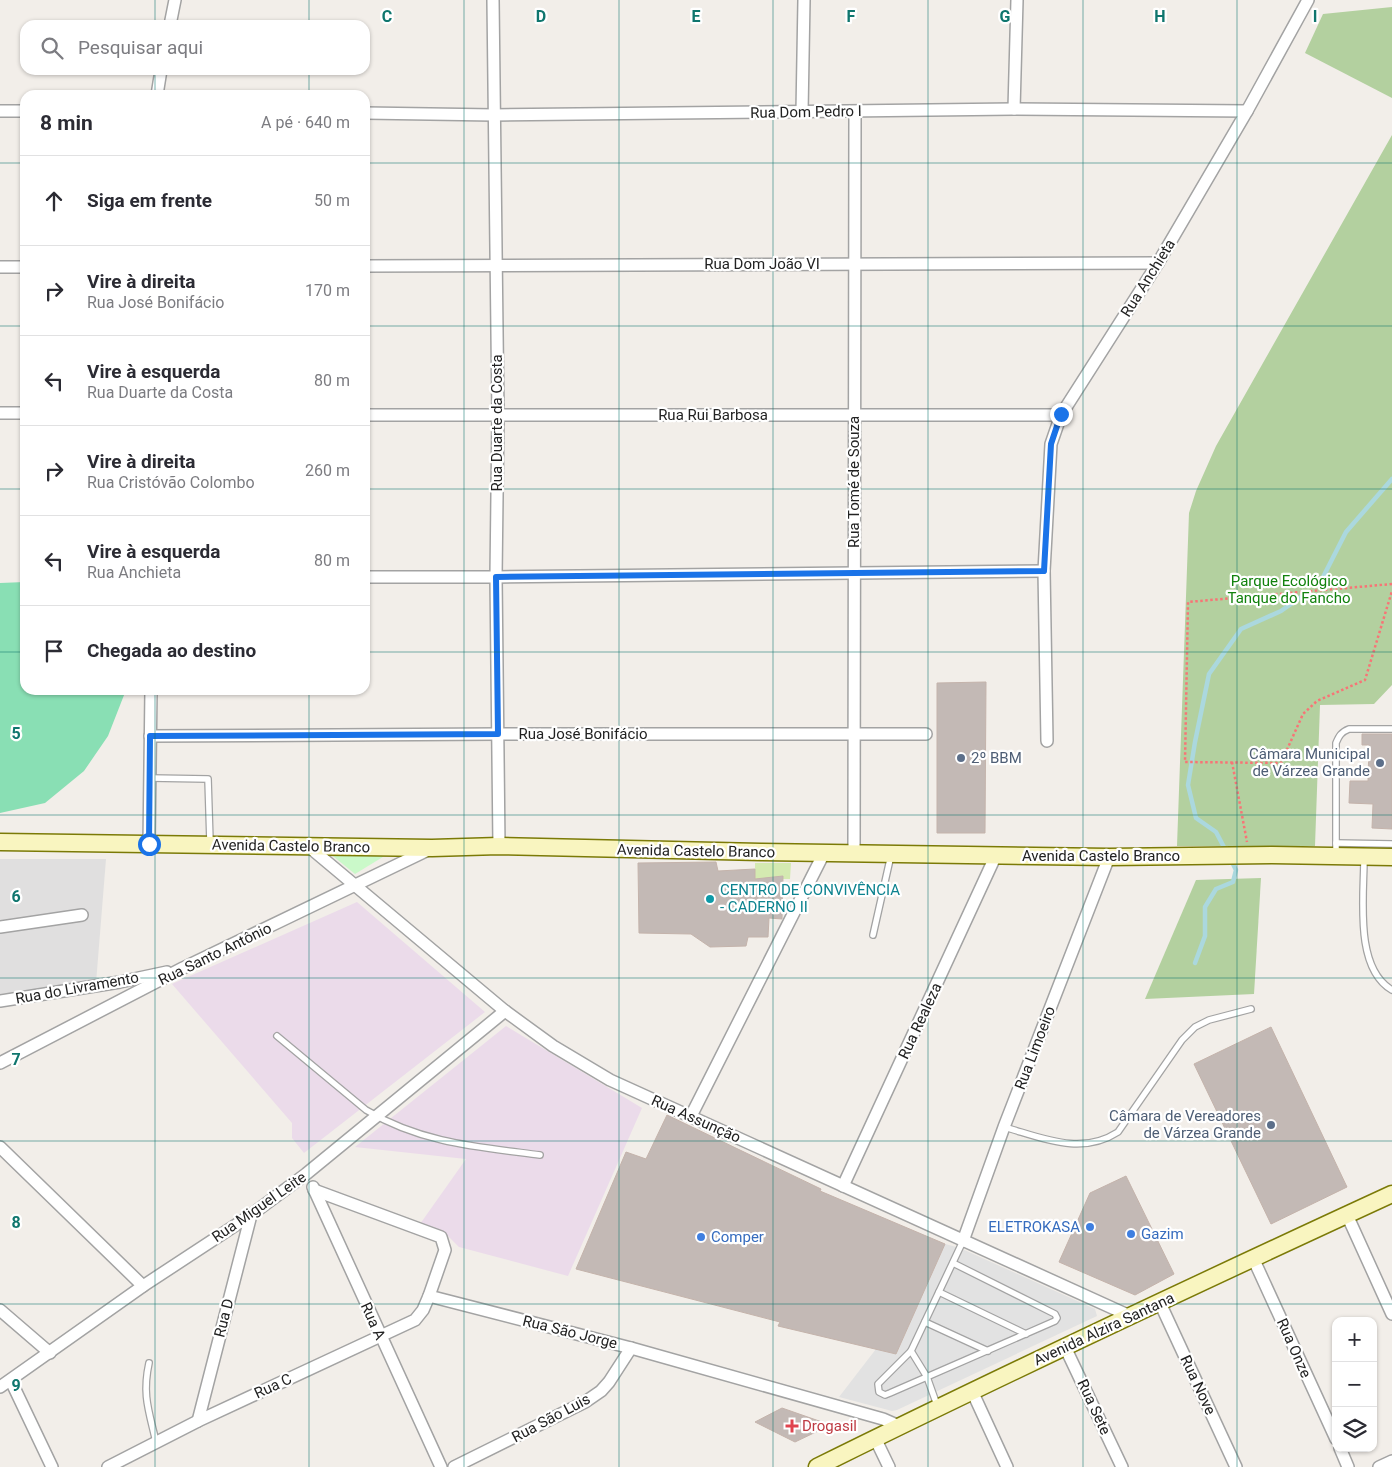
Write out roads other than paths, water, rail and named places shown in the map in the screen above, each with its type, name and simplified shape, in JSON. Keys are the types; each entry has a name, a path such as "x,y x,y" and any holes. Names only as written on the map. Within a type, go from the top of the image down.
{"street":[{"path":"171,20 175,0"},
{"name":"Rua Duarte da Costa","path":"493,0 497,265 496,577 500,846"},
{"path":"802,112 804,0"},
{"path":"1014,109 1017,0"},
{"name":"Rua Anchieta","path":"1048,741 1044,571 1051,444 1061,414 1158,263 1247,111 1308,0"},
{"path":"158,90 160,75"},
{"name":"Rua Dom Pedro I","path":"370,113 494,115 1014,109 1247,111"},
{"path":"0,111 20,111"},
{"name":"Rua Tomé de Souza","path":"854,112 854,853"},
{"name":"Rua Dom João VI","path":"370,266 1158,263"},
{"path":"0,266 20,267"},
{"path":"0,413 20,413"},
{"name":"Rua Rui Barbosa","path":"370,414 1061,414"},
{"path":"370,576 496,577 1044,571"},
{"path":"149,844 151,695"},
{"name":"Rua José Bonifácio","path":"150,736 926,734"},
{"name":"Avenida Castelo Branco","path":"0,842 432,848 500,846 1109,857 1244,856 1336,849 1364,856 1392,857"},
{"name":"Rua Assunção","path":"308,846 505,1011 553,1046 610,1080 1130,1316"},
{"name":"Rua Santo Antônio","path":"0,1063 183,968 432,848"},
{"path":"691,1116 824,853"},
{"name":"Rua Realeza","path":"844,1186 996,855"},
{"name":"Rua Limoeiro","path":"964,1241 1004,1127 1109,857"},
{"path":"0,927 82,915"},
{"name":"Rua do Livramento","path":"0,1002 120,982 183,968"},
{"name":"Rua Miguel Leite","path":"0,1387 143,1286 251,1215 306,1174 505,1011"},
{"path":"0,1147 143,1286"},
{"name":"Rua A","path":"306,1174 441,1467"},
{"path":"314,1190 441,1237 445,1250 429,1296"},
{"name":"Avenida Alzira Santana","path":"817,1467 938,1407 1392,1194"},
{"name":"Rua D","path":"198,1421 251,1215"},
{"path":"1347,1215 1392,1314"},
{"name":"Rua Onze","path":"1253,1258 1332,1430"},
{"name":"Rua C","path":"108,1467 198,1421 415,1320 423,1310 429,1296"},
{"name":"Rua São Jorge","path":"429,1296 631,1348 883,1419 899,1426"},
{"name":"Rua Nove","path":"1160,1303 1236,1467"},
{"path":"0,1310 50,1353"},
{"name":"Rua São Luis","path":"454,1467 585,1402 601,1391 609,1382 631,1348"},
{"name":"Rua Sete","path":"1066,1348 1122,1467"},
{"path":"11,1381 52,1467"},
{"path":"972,1391 1007,1467"},
{"path":"875,1438 889,1467"},
{"path":"1342,1452 1348,1467"},
{"path":"1379,1467 1392,1461"}],"lane":[{"path":"1392,729 1349,730 1343,731 1339,737 1336,744 1336,849 1392,844"},
{"path":"150,778 208,779 210,844"},
{"path":"873,935 892,853"},
{"path":"1364,856 1364,933 1369,961 1376,975 1392,990"},
{"path":"1004,1127 1070,1144 1106,1140 1118,1132 1182,1040 1195,1026 1209,1020 1251,1010"},
{"path":"277,1036 366,1110 376,1116 440,1140 540,1155"},
{"path":"953,1263 1055,1314 1057,1318 1055,1321 890,1394 879,1392 878,1384 911,1351 939,1292 953,1263 964,1241"},
{"path":"939,1292 1026,1334"},
{"path":"925,1322 988,1351"},
{"path":"911,1351 927,1377 938,1407"},
{"path":"149,1363 145,1380 145,1395 156,1442"}],"waterway":[{"path":"1319,585 1346,532 1392,479"},
{"path":"1226,851 1216,832 1196,818 1188,785 1209,674 1241,629 1281,611 1301,597"},
{"path":"1195,963 1205,936 1205,907 1216,889 1233,882 1236,870 1231,860"}],"place":[{"name":"2º BBM","path":"961,758"},
{"name":"Câmara Municipal de Várzea Grande","path":"1380,763"},
{"name":"CENTRO DE CONVIVÊNCIA - CADERNO II","path":"710,899"},
{"name":"Câmara de Vereadores de Várzea Grande","path":"1271,1125"},
{"name":"ELETROKASA","path":"1090,1227"},
{"name":"Gazim","path":"1131,1234"},
{"name":"Comper","path":"701,1237"},
{"name":"Drogasil","path":"792,1426"}],"park label":[{"name":"Parque Ecológico Tanque do Fancho","path":"1289,590"}]}
